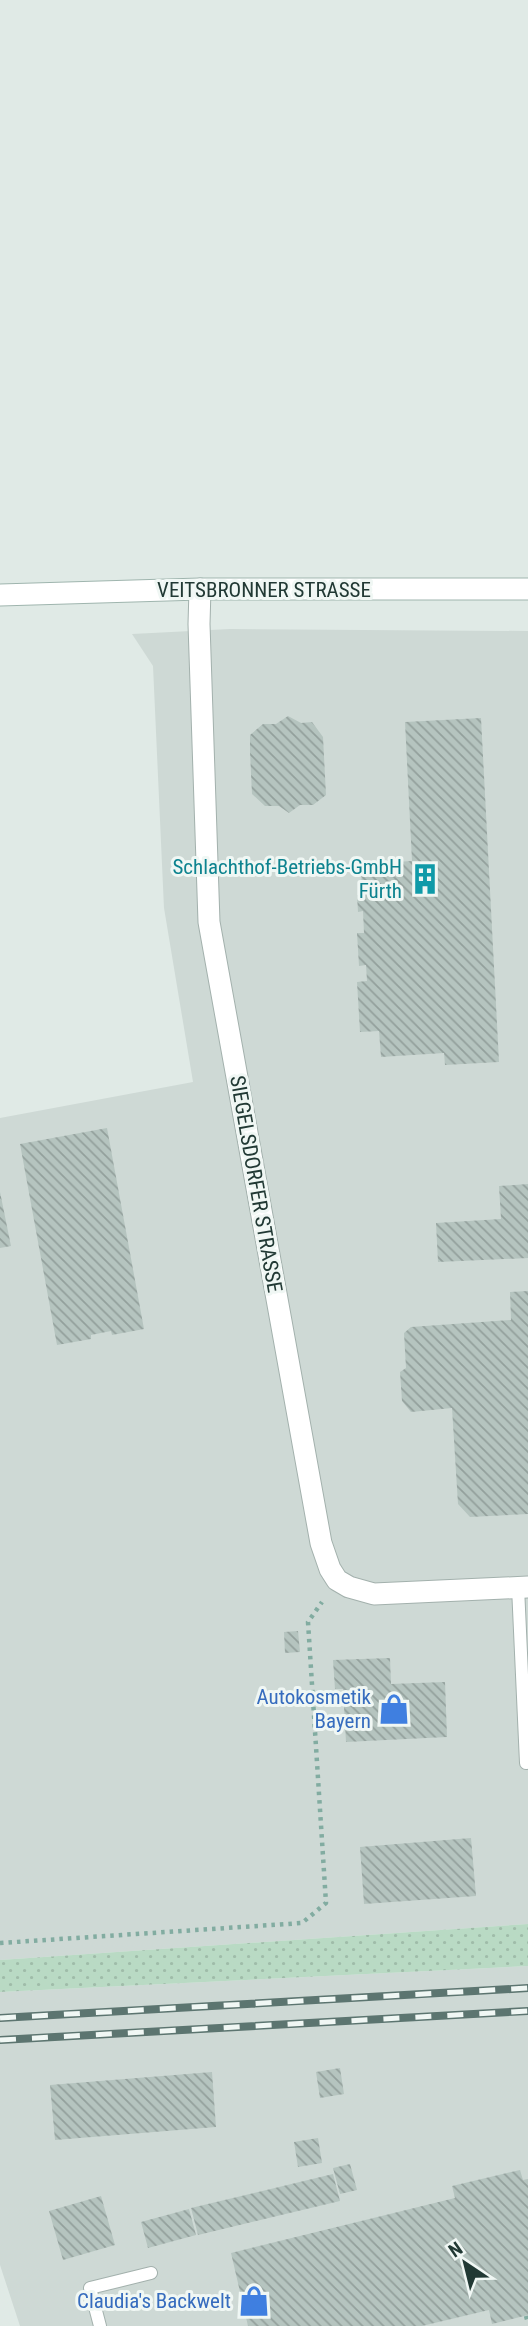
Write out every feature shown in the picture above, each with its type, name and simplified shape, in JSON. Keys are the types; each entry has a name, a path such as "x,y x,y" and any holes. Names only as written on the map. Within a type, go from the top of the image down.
{"street":[{"name":"VEITSBRONNER STRASSE","path":"0,595 200,589 528,589"},
{"name":"SIEGELSDORFER STRASSE","path":"200,589 209,922 321,1543 337,1580"},
{"path":"337,1580 349,1587 374,1594 523,1587"}],"lane":[{"path":"523,1587 526,1763"},
{"path":"100,2326 90,2288 151,2273"}],"path":[{"path":"0,1943 302,1923 326,1903 308,1622 337,1580"},
{"path":"526,2316 528,2323"}],"shaded area":[{"path":"230,629 528,631 528,1924 0,1960 0,1118 193,1082 164,908 153,666 132,634"},
{"path":"528,1966 528,2326 20,2326 0,2265 0,1992"}],"green space":[{"path":"528,1924 528,1966 0,1992 0,1960"}],"building":[{"path":"288,716 301,723 312,722 323,737 326,795 313,805 300,805 289,813 279,806 265,806 252,794 250,752 250,735 263,724 276,724"},
{"name":"Schlachthof-Betriebs-GmbH Fürth","path":"481,718 499,1062 445,1065 444,1053 381,1057 379,1031 360,1032 357,982 367,981 366,965 359,966 357,933 364,933 363,911 358,912 357,895 362,895 361,864 412,861 405,722"},
{"path":"107,1128 144,1329 112,1335 111,1331 91,1335 91,1339 57,1345 20,1144"},
{"path":"528,1184 528,1258 438,1262 436,1223 501,1219 499,1186"},
{"path":"0,1192 11,1246 0,1248"},
{"path":"528,1291 528,1514 470,1517 458,1504 452,1408 411,1412 402,1401 400,1372 406,1368 404,1333 411,1327 511,1320 510,1292"},
{"path":"298,1631 300,1652 285,1653 284,1632"},
{"path":"390,1658 391,1684 445,1682 447,1737 346,1742 343,1689 335,1689 333,1660"},
{"path":"471,1838 476,1896 364,1904 360,1847"},
{"path":"340,2068 344,2094 320,2098 316,2072"},
{"path":"212,2072 216,2127 55,2140 50,2085"},
{"path":"318,2138 322,2163 298,2167 294,2142"},
{"path":"350,2164 357,2190 340,2194 333,2168"},
{"path":"520,2170 523,2180 528,2179 528,2315 492,2324 489,2310 422,2326 248,2326 231,2253 455,2198 452,2186"},
{"path":"333,2174 340,2201 198,2235 191,2208"},
{"path":"101,2196 115,2245 63,2260 49,2211"},
{"path":"189,2209 196,2235 148,2248 141,2222"}],"railway":[{"path":"0,2018 528,1988"},
{"path":"0,2040 528,2011"}],"place":[{"name":"Schlachthof-Betriebs-GmbH Fürth","path":"425,879"},
{"name":"Autokosmetik Bayern","path":"394,1709"},
{"name":"Claudia's Backwelt","path":"254,2301"}]}
